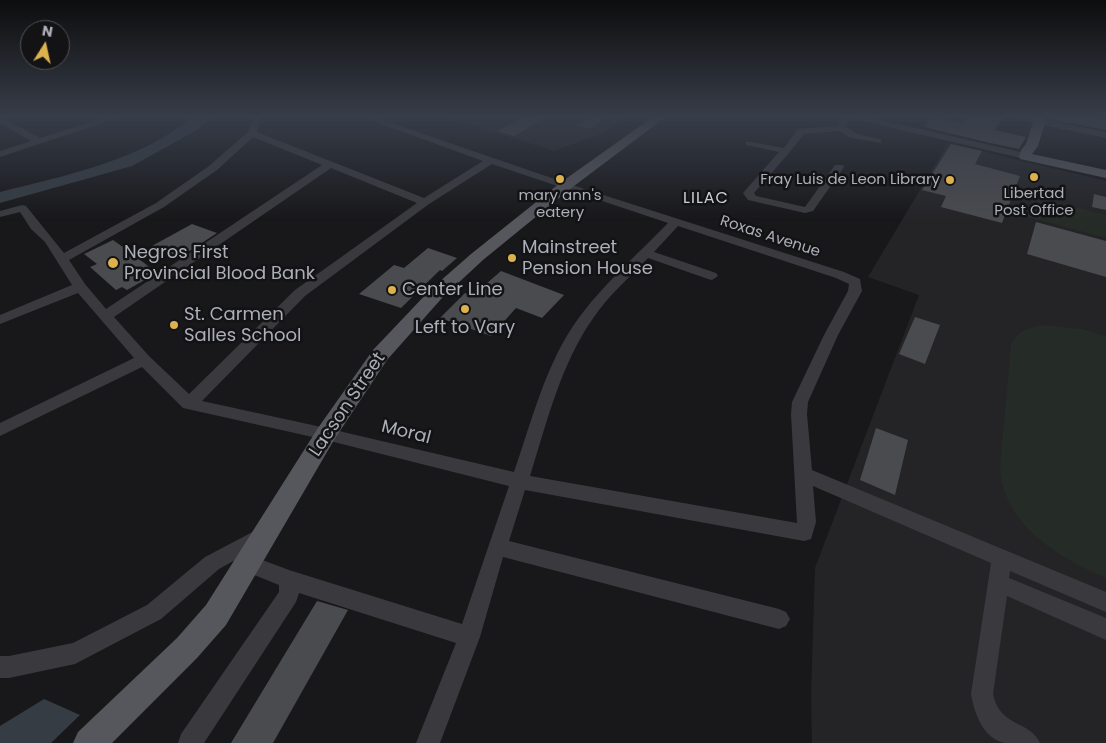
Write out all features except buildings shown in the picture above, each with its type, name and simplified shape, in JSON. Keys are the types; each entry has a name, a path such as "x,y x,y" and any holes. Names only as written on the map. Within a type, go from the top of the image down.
{"main road":[{"name":"Lacson Street","path":"89,743 187,648 216,615 249,564 326,434 380,355 436,294 477,257 565,186 613,151"},
{"path":"1028,151 1047,161 1106,174"}],"street":[{"path":"62,259 131,222 180,192 234,151"},
{"path":"296,151 425,202"},
{"name":"Roxas Avenue","path":"461,151 840,275 855,282 855,291 831,335 800,402 799,414 804,474"},
{"path":"786,151 748,193 749,196 805,210 809,208 839,167"},
{"path":"0,214 22,208 24,210 35,227 49,240 80,287 144,360 189,404 300,293 425,202 490,161"},
{"path":"105,316 330,164"},
{"path":"428,743 469,636 478,600 498,548 553,382 574,336 596,306 676,222"},
{"path":"646,254 712,276"},
{"path":"0,320 80,287"},
{"path":"0,430 144,360"},
{"name":"Moral","path":"189,404 326,434 519,481 804,534 807,522 804,474"},
{"path":"804,474 1106,602"},
{"path":"0,667 9,667 75,653 154,612 212,562 268,532"},
{"path":"498,548 779,619"},
{"path":"1001,559 982,694 984,709 995,725 1028,743"},
{"path":"249,564 289,580 469,636"},
{"path":"190,743 290,595 289,580"},
{"path":"999,583 1106,629"}],"shaded area":[{"path":"136,151 160,151 132,166 0,203 0,192 77,172"},
{"path":"943,151 980,151 1106,181 1106,743 812,743 811,696 815,568 919,295 868,277"},
{"path":"1033,196 1106,215 1106,238 1027,217"},
{"path":"1042,325 1081,329 1106,336 1106,578 1070,560 1036,536 1010,505 1003,486 1000,466 1011,345 1017,336 1024,331"},
{"path":"44,699 80,715 51,743 0,743 0,726"}],"place":[{"name":"Libertad Post Office","path":"1034,177"},
{"name":"mary ann's eatery","path":"560,179"},
{"name":"Fray Luis de Leon Library","path":"950,180"},
{"name":"Mainstreet Pension House","path":"512,258"},
{"name":"Negros First Provincial Blood Bank","path":"113,263"},
{"name":"Center Line","path":"392,290"},
{"name":"Left to Vary","path":"465,309"},
{"name":"St. Carmen Salles School","path":"174,325"}],"district":[{"name":"LILAC","path":"706,199"}]}
